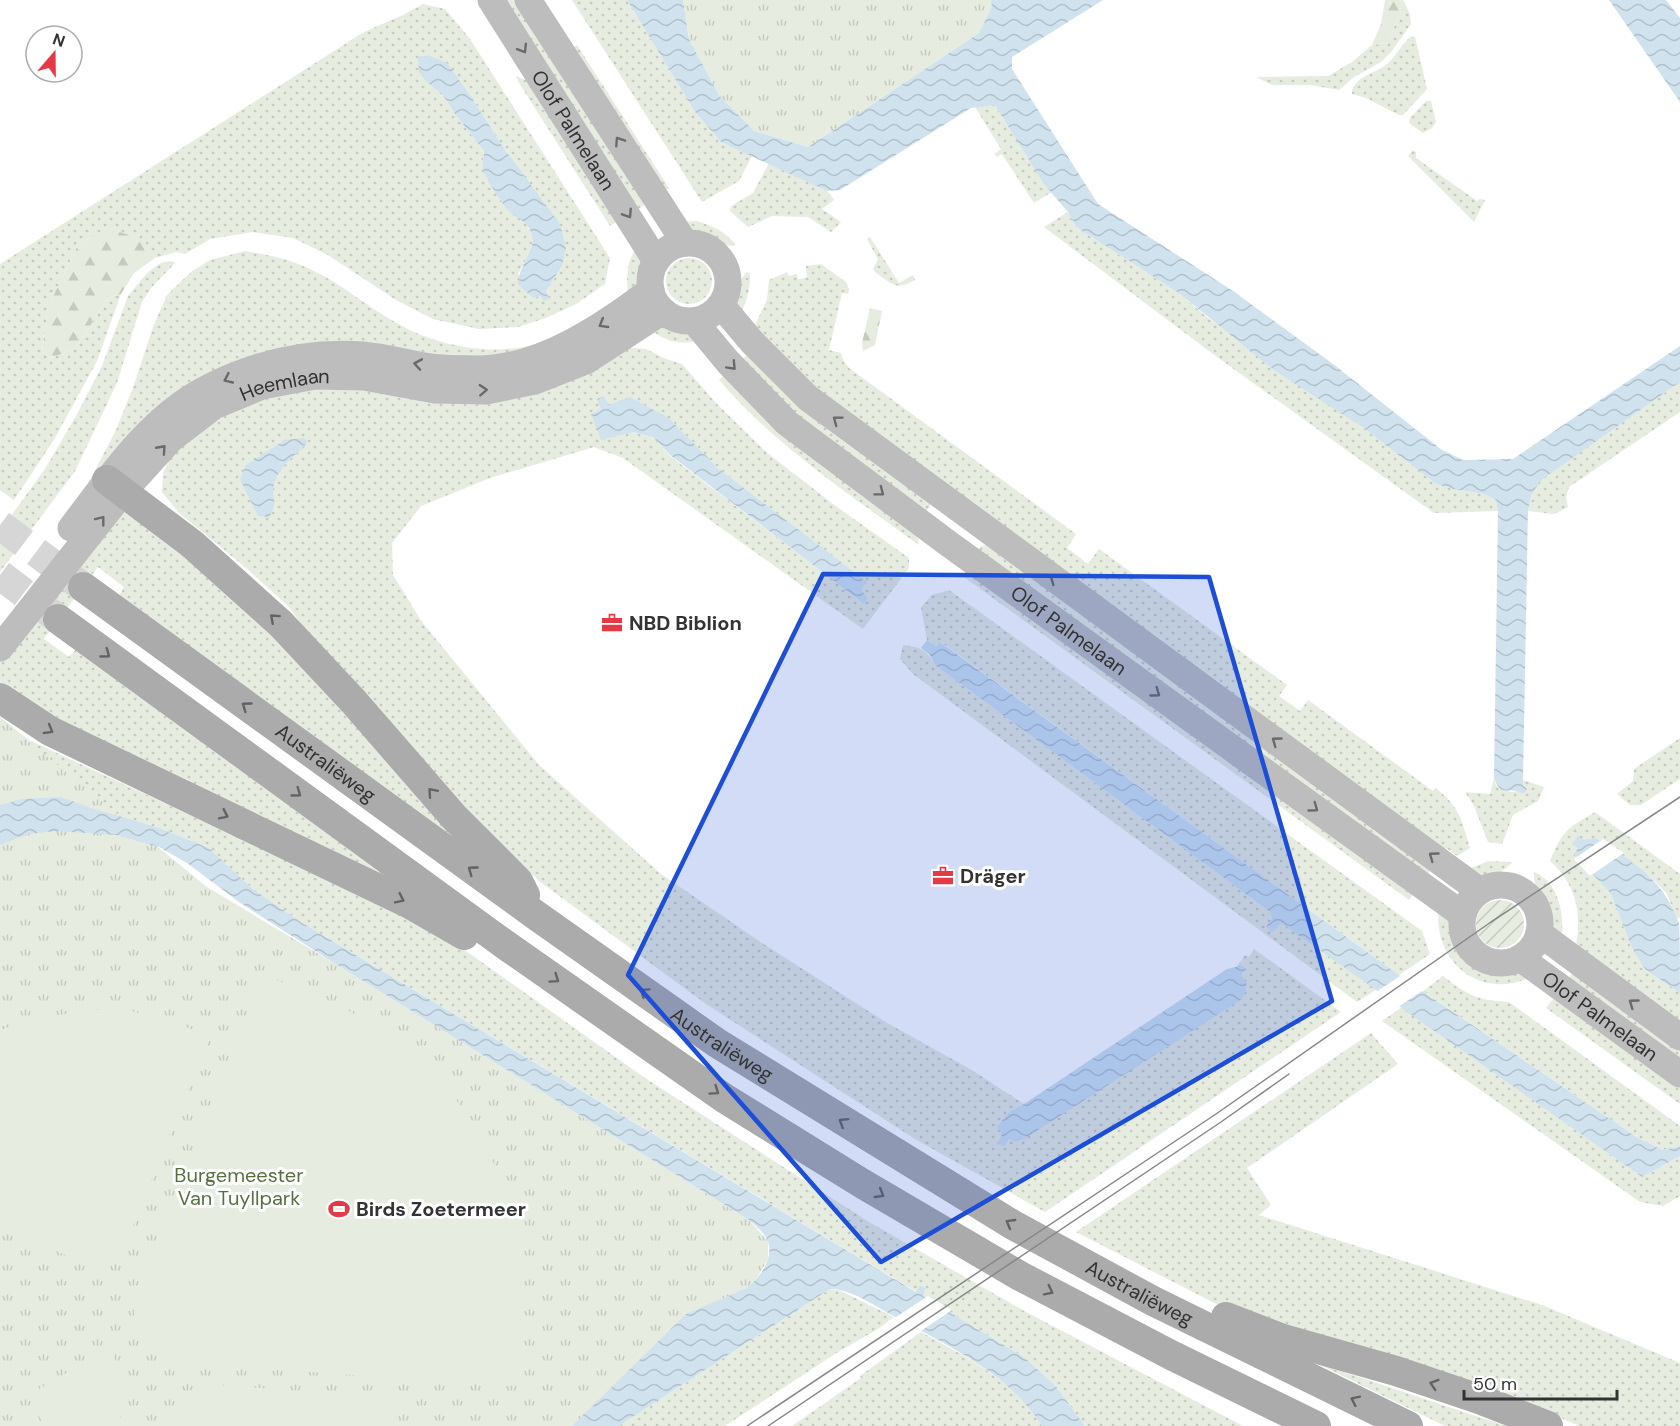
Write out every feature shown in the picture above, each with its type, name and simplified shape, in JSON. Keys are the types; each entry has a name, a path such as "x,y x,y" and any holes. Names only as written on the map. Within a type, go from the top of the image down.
{"main road":[{"path":"115,486 192,544 295,638 454,817 518,881 537,916"},
{"name":"Australiëweg","path":"83,587 537,916 717,1043 1013,1225 1153,1300 1408,1426"},
{"name":"Australiëweg","path":"58,619 507,946 724,1098 863,1184 1020,1276 1316,1426"},
{"path":"0,698 50,731 401,900 463,934 507,946"},
{"path":"1153,1300 1210,1311 1283,1339 1396,1371 1479,1399 1548,1426"},
{"path":"1172,1355 1199,1385 1271,1426"}],"street":[{"name":"Olof Palmelaan","path":"492,0 656,261"},
{"name":"Olof Palmelaan","path":"528,0 685,243"},
{"path":"685,243 709,248 721,260 729,280 727,293 721,305 709,316 694,321 678,319 657,301 650,280 656,261 669,249 685,243"},
{"name":"Heemlaan","path":"0,623 115,486 214,406 262,386 315,376 364,377 435,390 486,391 535,381 586,361 657,301"},
{"name":"Olof Palmelaan","path":"721,305 752,342 808,398 1480,891"},
{"name":"Olof Palmelaan","path":"694,321 728,362 787,423 949,544 1463,915"},
{"name":"Heemlaan","path":"0,648 115,486"},
{"path":"1504,885 1521,891 1529,897 1538,914 1539,933 1532,947 1520,958 1501,963 1491,962 1473,952 1463,935 1463,915 1469,901 1480,891 1488,887 1504,885"},
{"name":"Olof Palmelaan","path":"1539,933 1680,1037"},
{"name":"Olof Palmelaan","path":"1520,958 1680,1074"}],"highlighted area":[{"path":"823,574 1209,577 1332,1001 881,1262 628,975"}],"green space":[{"path":"499,0 520,0 649,202 634,212"},
{"path":"572,0 627,0 695,112 721,142 752,156 739,181 702,202"},
{"path":"683,0 991,0 993,7 979,33 808,147 754,131 719,95 689,39"},
{"path":"1385,0 1403,0 1405,3 1387,43 1372,45 1381,24"},
{"path":"1405,3 1411,24 1392,51 1381,62 1354,77 1339,90 1310,85 1272,85 1256,77 1328,76 1352,62 1372,45 1387,43"},
{"path":"423,4 445,9 470,39 610,258 605,284 576,304 546,318 518,327 479,329 433,319 396,300 328,255 293,238 253,232 210,239 185,254 176,252 155,258 135,237 107,228 78,245 48,307 42,352 51,358 76,348 108,298 121,294 97,361 55,438 14,500 0,490 0,264 364,32","holes":["442,94 474,101 505,150 562,266 546,291 549,299 540,296 518,274 530,252 533,238 525,221 510,212 491,184 483,169 484,151"]},
{"path":"1412,36 1415,37 1427,89 1403,115 1352,94 1358,81 1387,64"},
{"path":"577,45 669,188 660,194 567,52"},
{"path":"516,76 528,81 622,219 610,226"},
{"path":"1426,101 1431,101 1436,122 1432,128 1423,133 1409,123 1410,118"},
{"path":"995,105 1043,183 1052,192 1034,203 1002,154 997,157 994,154 1001,149 975,107"},
{"path":"1413,150 1416,152 1416,158 1477,201 1485,200 1474,222 1408,156"},
{"path":"769,163 827,191 834,200 822,209 841,222 831,232 808,217 772,216 748,227 730,211 731,206 753,193"},
{"path":"1068,212 1076,227 1180,294 1207,317 1362,427 1436,484 1484,494 1496,500 1498,511 1434,513 1217,357 1044,227"},
{"path":"697,221 722,232 731,239 734,246 720,244 706,238 680,222"},
{"path":"107,228 136,237 155,258 134,273 121,294 108,298 76,348 51,358 42,352 48,307 78,245"},
{"path":"870,237 899,283 913,275 915,280 902,285 894,285 875,272 873,269 878,259 867,239"},
{"path":"635,249 641,261 642,272 638,283 628,293 628,270"},
{"path":"245,251 304,266 324,276 402,326 449,344 483,349 516,348 536,344 566,331 572,332 495,359 313,347 79,501 116,430 167,295 191,272 210,260"},
{"path":"689,258 705,265 712,281 705,297 689,304 673,297 666,281 673,265"},
{"path":"172,261 175,263 151,288 142,302 117,383 75,471 0,572 0,531 45,469 76,416 102,366 128,296 148,272 161,263"},
{"path":"821,264 846,282 849,289 848,294 842,293 829,350 841,353 849,368 1076,534 1067,548 1088,564 1099,549 1287,685 1279,696 1300,711 1308,700 1433,791 1435,788 1443,794 1455,807 1470,848 1457,856 1446,848 1443,853 818,401 755,325 767,300 769,280 787,272 789,276 797,274 798,279 807,278 806,266"},
{"path":"747,272 750,273 749,289 740,314 736,290"},
{"path":"870,308 882,311 875,345 863,351 862,343"},
{"path":"667,326 691,332 696,341 684,343 672,341 651,330 651,327"},
{"path":"621,347 646,349 682,364 716,403 766,452 833,504 909,558 909,568 863,629 623,458 594,447 490,478 421,506 392,543 393,575 422,622 539,765 661,874 759,941 887,1023 970,1069 1024,1104 1010,1111 1002,1134 1004,1147 1009,1139 1241,976 1246,968 1239,964 1245,955 1249,957 1254,949 1341,1012 1045,1212 915,1139 706,1004 539,881 463,806 317,646 289,607 245,567 179,513 162,492 163,473 171,456 218,418 273,394","holes":["601,409 670,419 718,468 866,582 860,590 863,603 670,456 653,437 633,432"]},
{"path":"750,352 930,502 930,507 923,515 848,461 739,362"},
{"path":"727,373 916,530 919,545 840,488 764,426 719,380"},
{"path":"1680,382 1680,412 1569,487 1566,497 1568,507 1554,514 1528,511 1531,496 1539,481"},
{"path":"124,511 166,536 308,662 457,841 118,598 124,587 98,567 44,639 69,657 78,647 408,887 8,696 0,682 0,661"},
{"path":"988,545 1433,866 1424,880 976,552 981,546"},
{"path":"964,577 975,578 1416,890 1409,900"},
{"path":"949,590 1422,931 1430,954 1399,975 941,642 936,646 927,640 921,607 932,595"},
{"path":"903,645 926,652 935,665 1270,912 1272,919 1267,927 1281,922 1377,989 1357,1002 913,674 900,659"},
{"path":"0,717 29,740 360,894 459,946 645,1078 869,1222 1026,1312 1243,1426 1085,1426 1056,1386 1024,1357 923,1296 926,1288 920,1285 917,1292 301,922 253,889 209,848 160,828 119,817 0,768"},
{"name":"Burgemeester Van Tuyllpark","path":"0,718 207,887 749,1220 768,1241 768,1259 754,1283 572,1426 0,1426"},
{"path":"1680,738 1680,779 1641,805 1630,805 1617,794 1633,781 1634,769"},
{"path":"1494,778 1496,786 1511,792 1518,791 1523,780 1544,787 1538,801 1513,815 1502,844 1488,842 1474,806 1465,792 1490,794"},
{"path":"1595,812 1680,874 1680,917 1677,919 1667,894 1653,879 1596,838 1578,848 1574,854 1611,894 1631,946 1680,993 1680,1027 1576,945 1578,921 1575,899 1566,879 1550,861 1566,831"},
{"path":"1489,861 1512,863 1492,875 1480,875 1468,869"},
{"path":"1534,872 1548,882 1557,898 1562,916 1562,934 1550,926 1543,902 1535,891"},
{"path":"1495,900 1505,900 1517,907 1524,919 1524,929 1517,941 1505,948 1495,948 1480,937 1476,929 1476,919 1487,904"},
{"path":"1439,909 1449,919 1456,952 1471,965 1501,973 1515,971 1531,977 1515,983 1496,984 1468,975 1456,966 1448,954 1439,925"},
{"path":"1575,969 1680,1047 1680,1065 1566,982"},
{"name":"Birds Zoetermeer","path":"262,974 339,1005 399,1041 441,1079 471,1120 502,1179 519,1239 526,1294 521,1346 513,1386 179,1363 156,1351 142,1339 135,1322 134,1296"},
{"path":"1443,976 1473,996 1509,1002 1680,1126 1680,1146 1663,1150 1638,1138 1423,991"},
{"path":"1557,994 1680,1081 1680,1104 1546,1008"},
{"path":"1402,1007 1642,1177 1680,1156 1680,1196 1663,1206 1640,1202 1382,1021"},
{"path":"90,1010 127,1010 164,1019 210,1036 120,1258 105,1267 82,1262 0,1227 0,1031 21,1021"},
{"path":"1371,1033 1398,1064 1247,1168 1271,1205 1259,1215 1542,1305 1680,1363 1680,1426 1579,1426 1554,1415 1224,1308 1076,1232"},
{"path":"830,1289 839,1290 894,1317 725,1426 619,1426"},
{"path":"921,1332 988,1371 1017,1395 1042,1426 792,1426 861,1378 860,1376"},
{"path":"109,1347 121,1377 122,1404 119,1426 45,1426 31,1403 36,1391"},
{"path":"1314,1362 1506,1426 1445,1426"},
{"path":"204,1384 400,1398 398,1426 173,1426 174,1412 185,1393"}],"water":[{"path":"627,0 683,0 689,39 719,95 754,131 808,147 979,33 992,7 991,0 1103,0 1012,57 1012,69 1098,204 1233,291 1333,364 1442,450 1463,460 1513,459 1680,346 1680,382 1540,481 1531,496 1528,511 1523,780 1523,785 1527,789 1523,794 1503,790 1494,778 1498,511 1496,500 1484,494 1436,484 1362,427 1274,370 1180,294 1076,227 1068,212 1043,183 995,105 971,108 840,190 827,191 721,142 695,112"},
{"path":"1609,0 1666,0 1680,18 1680,102"},
{"path":"418,56 430,56 447,63 505,150 560,224 566,248 562,266 546,291 549,299 544,301 540,296 533,298 518,284 532,247 530,231 524,222 508,210 495,192 483,169 484,151 442,94 419,72"},
{"path":"604,396 609,405 630,397 670,419 718,468 867,582 861,590 868,598 864,604 670,455 653,437 633,432 601,440 591,414 601,409 597,399"},
{"path":"304,438 308,442 285,465 275,481 272,512 269,517 258,516 240,479 246,465 285,440"},
{"path":"927,640 936,646 940,642 1399,975 1638,1138 1663,1150 1680,1146 1680,1156 1642,1177 1281,923 1273,932 1266,927 1272,919 1270,912 935,665 930,655 921,648"},
{"path":"61,797 160,828 209,848 253,889 301,922 916,1292 920,1285 926,1288 923,1296 1024,1357 1056,1386 1085,1426 1042,1426 1012,1391 977,1363 859,1297 830,1289 619,1426 572,1426 686,1314 752,1284 764,1268 769,1255 768,1242 762,1232 749,1220 334,963 239,902 187,863 159,847 116,835 57,831 28,834 0,845 0,805 22,799"},
{"path":"1578,836 1584,840 1596,838 1635,864 1656,883 1664,894 1679,923 1680,993 1645,969 1631,946 1611,894 1574,854 1578,848 1572,844"},
{"path":"1239,964 1246,968 1241,976 1246,984 1242,999 1024,1139 1015,1142 1009,1139 1004,1147 998,1143 1002,1134 997,1127 1010,1111 1024,1104 1227,969"}],"pier":[{"path":"1603,839 1624,853 1590,876 1574,859"},
{"path":"1403,974 1425,989 1398,1007 1376,992"},
{"path":"928,1296 952,1310 918,1333 893,1319"}],"tunnel":[{"path":"0,525 83,587"},
{"path":"0,575 57,618"}],"tram line":[{"path":"747,1426 1216,1114 1491,922 1680,797"},
{"path":"768,1426 1289,1074"}],"place":[{"name":"NBD Biblion","path":"612,623"},
{"name":"Dräger","path":"943,876"},
{"name":"Birds Zoetermeer","path":"339,1209"}]}
